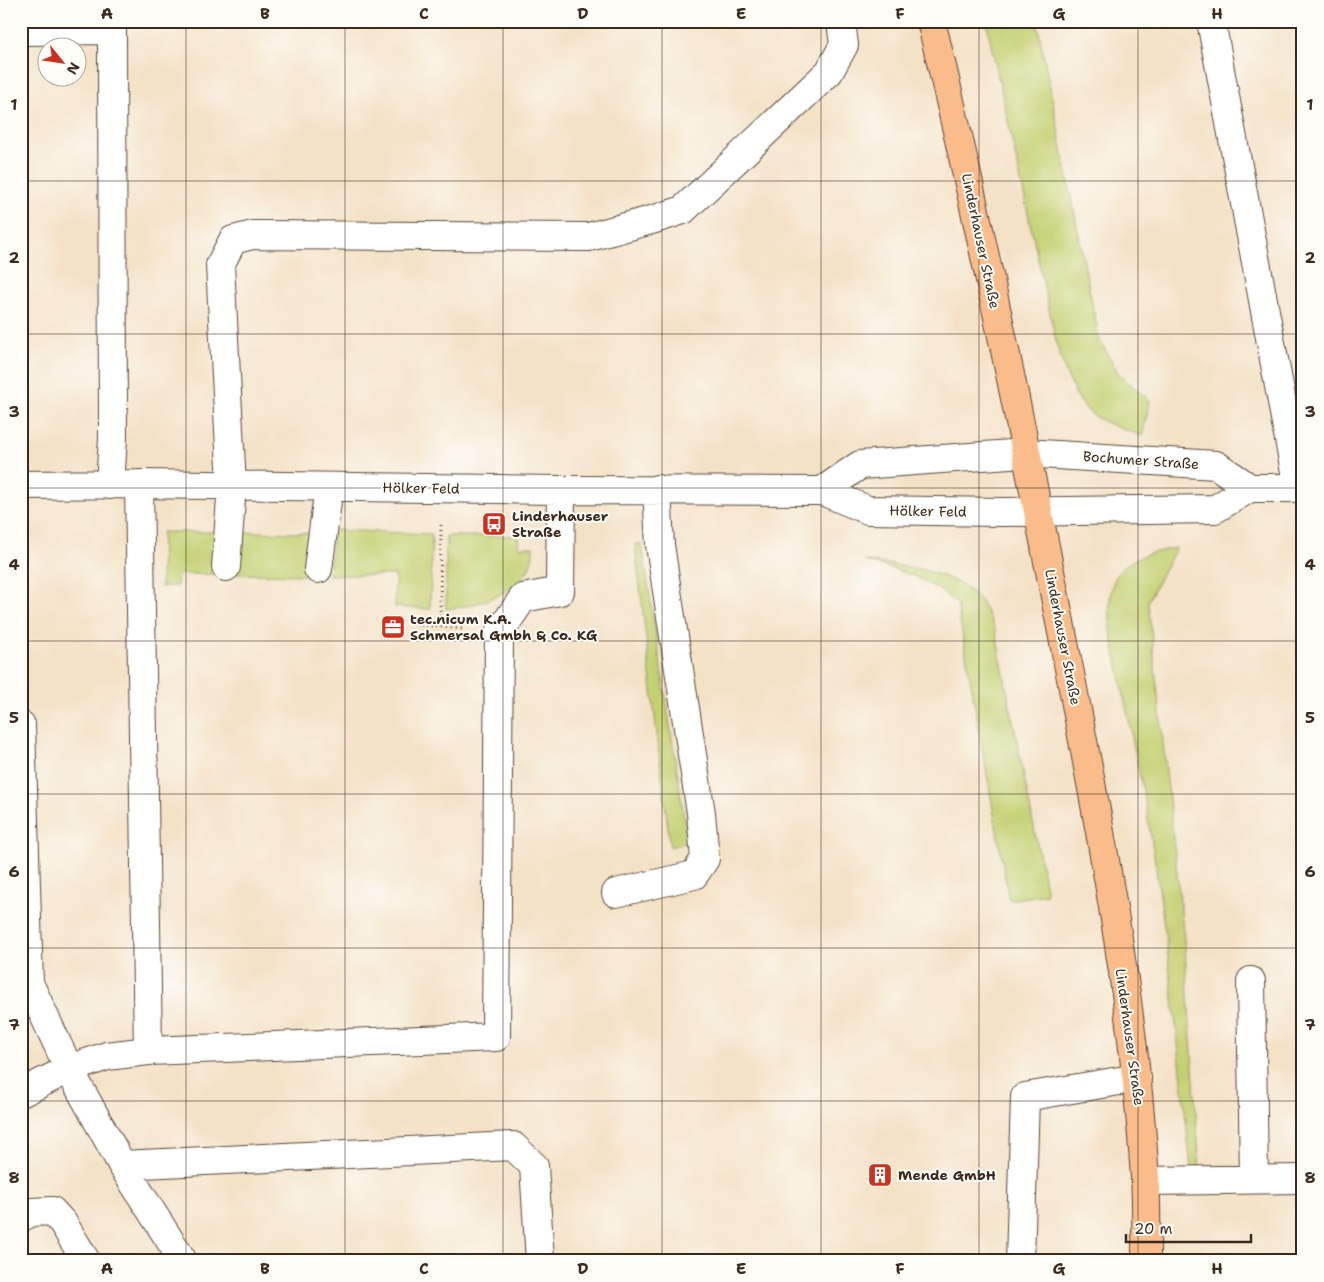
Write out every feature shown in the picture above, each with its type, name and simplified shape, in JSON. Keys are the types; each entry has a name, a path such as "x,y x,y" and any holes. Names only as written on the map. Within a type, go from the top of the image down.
{"main road":[{"name":"Linderhauser Straße","path":"931,21 962,151 1038,511 1101,833 1137,1078 1146,1181 1146,1261"}],"street":[{"path":"226,567 232,485 220,265 232,240 253,235 589,237 683,210 829,72 844,46 841,21"},
{"path":"1038,511 1215,509 1250,488 1301,488 1211,21"},
{"path":"21,31 112,30 113,438 110,485"},
{"path":"822,491 860,465 1025,453"},
{"name":"Bochumer Straße","path":"1025,453 1216,465 1250,488"},
{"path":"139,484 148,1051"},
{"name":"Hölker Feld","path":"21,485 139,484 561,490 822,491 868,510 1038,511"},
{"path":"318,569 328,487"},
{"path":"616,893 694,874 705,859 701,813 660,545 658,489"},
{"path":"21,1093 69,1069 107,1056 148,1051 496,1037 499,633 523,598 560,591 561,490"},
{"path":"21,725 29,983 69,1069 122,1165 183,1261"},
{"path":"1251,981 1254,1179"},
{"path":"1020,1261 1025,1097 1137,1078"},
{"path":"122,1165 513,1146 534,1166 540,1261"},
{"path":"1146,1181 1303,1179"},
{"path":"21,1218 31,1212 52,1211 63,1222 86,1261"}],"path":[{"path":"440,535 440,626"},
{"path":"411,624 499,633"}],"green space":[{"path":"986,21 1037,21 1099,339 1119,374 1150,401 1142,436 1107,423 1089,412 1073,389 1066,372 1057,346"},
{"path":"333,530 432,534 430,609 395,607 395,575 329,575"},
{"path":"162,532 215,532 213,574 178,574 177,586 161,587"},
{"path":"237,532 309,533 307,575 236,574"},
{"path":"446,536 518,536 519,547 533,547 532,562 516,584 503,593 474,604 446,609"},
{"path":"635,544 642,544 688,842 670,847"},
{"path":"1176,548 1148,601 1185,949 1200,1171 1191,1171 1160,897 1146,807 1110,622 1112,587 1121,569 1137,558"},
{"path":"864,561 909,567 940,575 967,588 978,598 985,609 995,629 1047,894 1009,900 957,604 936,588 914,576"}],"place":[{"name":"Linderhauser Straße","path":"494,524"},
{"name":"tec.nicum K.A. Schmersal Gmbh & Co. KG","path":"393,627"},
{"name":"Mende GmbH","path":"880,1175"}]}
